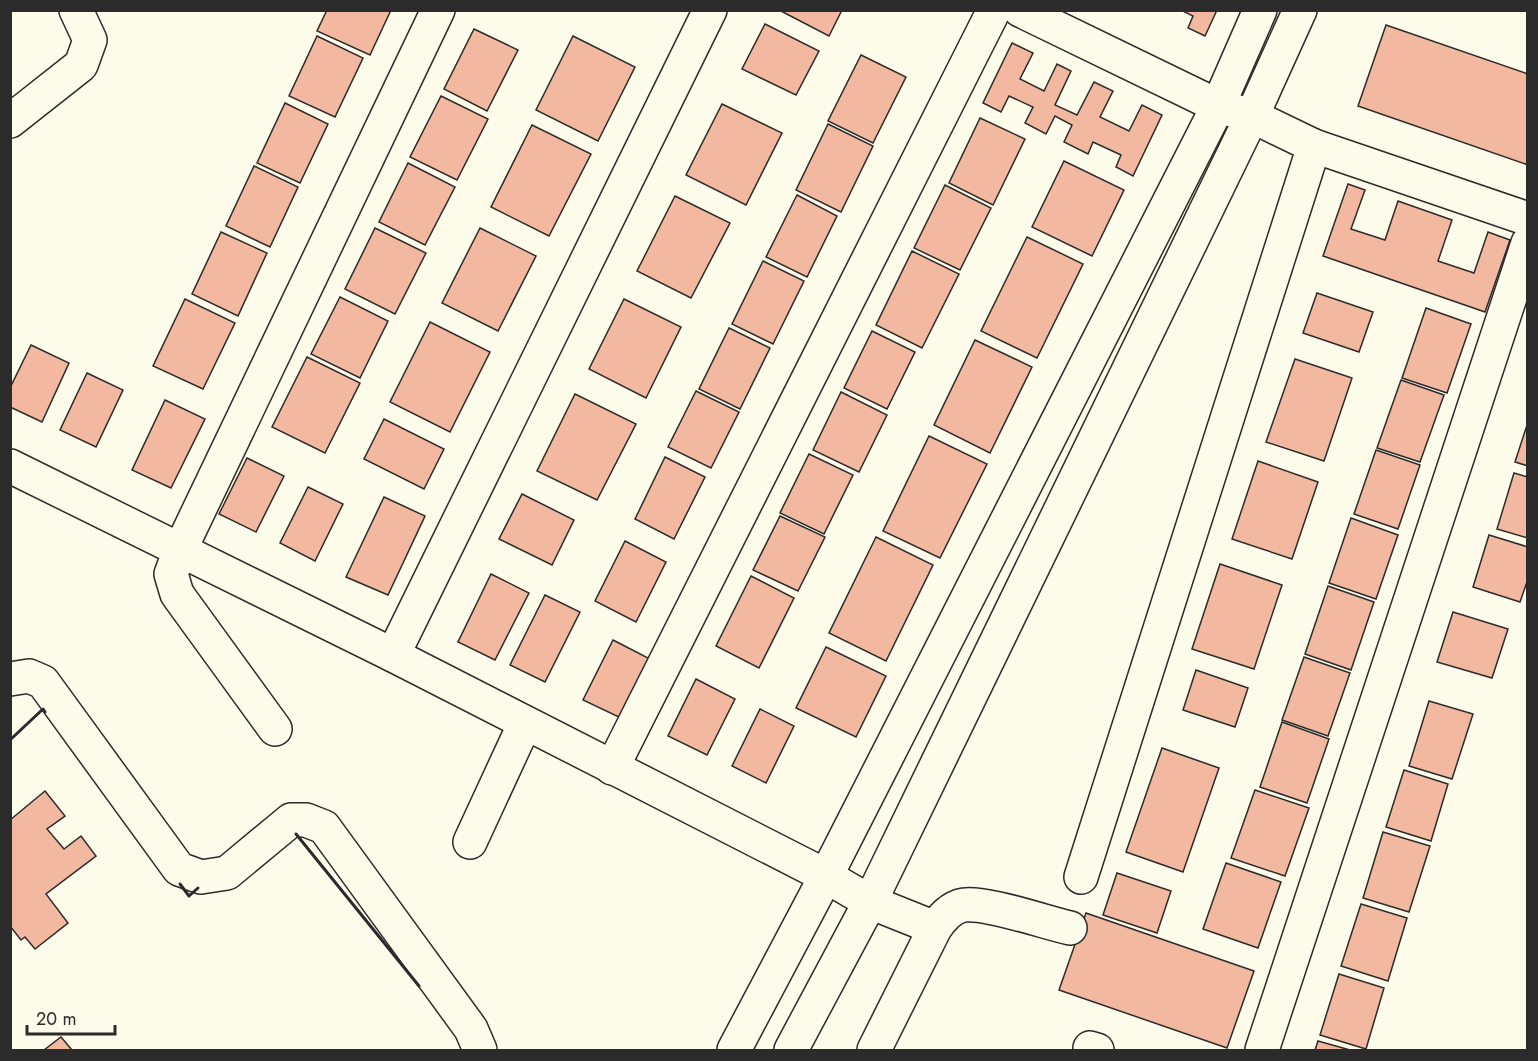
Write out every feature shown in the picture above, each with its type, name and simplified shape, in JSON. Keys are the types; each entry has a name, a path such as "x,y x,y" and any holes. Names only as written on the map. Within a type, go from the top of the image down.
{"street":[{"path":"10,121 81,65 90,40 76,10"},
{"path":"275,729 177,594 171,574 180,550 438,10"},
{"path":"393,655 710,10"},
{"path":"612,768 994,10"},
{"path":"1020,10 1218,106 1252,116 1314,146 1527,219"},
{"path":"734,1050 826,876 1218,106 1260,10"},
{"path":"791,1050 870,902 1252,116 1300,10"},
{"path":"1081,877 1314,146"},
{"path":"1262,1050 1527,243"},
{"path":"10,466 393,655 826,876 870,902 935,928"},
{"path":"10,679 29,676 43,682 178,869 201,877 227,873 291,820 306,820 324,827 471,1029 480,1050"},
{"path":"470,842 525,723"},
{"path":"874,1050 935,928 944,915 963,905 1070,928"}],"building":[{"path":"327,10 391,10 370,55 317,31"},
{"path":"779,10 842,10 829,36"},
{"path":"1181,10 1217,10 1205,36 1188,28 1193,16"},
{"path":"765,24 819,51 796,95 742,69"},
{"path":"1386,25 1528,74 1528,165 1358,106"},
{"path":"474,29 518,50 487,111 444,89"},
{"path":"317,36 363,58 335,117 289,96"},
{"path":"573,36 635,67 598,141 536,110"},
{"path":"1012,43 1033,53 1020,79 1044,91 1057,64 1071,71 1055,105 1077,115 1094,82 1113,91 1100,117 1129,131 1142,105 1162,115 1133,176 1116,167 1121,155 1093,142 1088,154 1064,142 1072,125 1055,116 1046,134 1025,123 1033,107 1009,96 1001,112 983,103"},
{"path":"861,55 906,77 873,143 828,121"},
{"path":"441,96 488,119 457,180 410,157"},
{"path":"285,103 328,124 300,183 257,163"},
{"path":"722,104 782,133 746,205 686,175"},
{"path":"980,118 1025,139 993,205 949,183"},
{"path":"828,124 873,146 841,212 796,190"},
{"path":"532,125 591,154 549,236 491,207"},
{"path":"1064,161 1124,190 1092,256 1032,227"},
{"path":"408,163 455,187 425,245 379,222"},
{"path":"254,166 298,187 270,247 226,226"},
{"path":"1348,184 1365,190 1351,229 1385,240 1398,201 1452,220 1438,261 1474,273 1488,232 1510,240 1485,312 1323,256"},
{"path":"945,185 991,208 960,270 914,248"},
{"path":"797,195 837,216 807,277 766,257"},
{"path":"675,196 730,223 691,298 637,271"},
{"path":"375,228 426,253 395,314 345,289"},
{"path":"480,228 536,256 498,331 442,303"},
{"path":"221,232 267,253 238,316 192,294"},
{"path":"1027,237 1083,264 1037,358 981,331"},
{"path":"912,251 959,274 922,348 876,325"},
{"path":"763,261 804,281 773,344 732,324"},
{"path":"1317,293 1373,312 1359,352 1303,333"},
{"path":"340,297 388,321 360,378 311,354"},
{"path":"185,299 235,323 203,389 153,366"},
{"path":"624,299 681,327 646,398 589,369"},
{"path":"1426,308 1471,324 1447,393 1402,378"},
{"path":"430,322 490,352 450,432 390,402"},
{"path":"729,328 770,348 740,409 699,389"},
{"path":"872,331 915,352 887,409 844,388"},
{"path":"975,340 1032,367 990,453 934,425"},
{"path":"31,345 69,363 42,422 10,407 10,388"},
{"path":"307,357 360,383 325,453 272,427"},
{"path":"1295,359 1352,378 1324,461 1266,442"},
{"path":"87,373 123,390 96,447 60,430"},
{"path":"1401,380 1444,395 1420,462 1377,448"},
{"path":"696,391 739,412 711,468 668,447"},
{"path":"841,392 887,415 859,472 813,450"},
{"path":"575,394 636,424 597,500 537,471"},
{"path":"165,400 205,419 171,488 132,470"},
{"path":"384,419 444,449 424,489 364,459"},
{"path":"1528,422 1528,466 1515,462"},
{"path":"929,436 987,464 940,558 883,531"},
{"path":"1376,450 1420,465 1398,529 1354,514"},
{"path":"809,454 853,475 824,534 780,513"},
{"path":"665,457 705,477 674,539 635,519"},
{"path":"247,458 284,476 256,532 219,514"},
{"path":"1258,461 1318,482 1292,559 1232,539"},
{"path":"1514,473 1528,477 1528,538 1497,529"},
{"path":"308,487 343,504 315,561 280,543"},
{"path":"522,494 574,520 552,565 499,539"},
{"path":"384,497 425,516 388,595 346,577"},
{"path":"780,516 825,537 798,591 753,570"},
{"path":"1351,518 1398,535 1376,599 1329,583"},
{"path":"1489,535 1528,547 1528,579 1520,602 1473,587"},
{"path":"876,537 933,565 886,661 829,633"},
{"path":"625,541 666,562 636,622 595,601"},
{"path":"1220,564 1282,585 1254,669 1192,649"},
{"path":"491,574 529,593 495,660 458,642"},
{"path":"751,576 794,598 759,668 716,646"},
{"path":"1328,586 1374,602 1351,670 1305,654"},
{"path":"545,595 580,612 545,682 510,665"},
{"path":"1453,612 1508,629 1492,678 1437,662"},
{"path":"613,640 652,660 623,719 583,700"},
{"path":"826,647 886,676 856,737 796,708"},
{"path":"1304,657 1350,673 1328,736 1282,720"},
{"path":"1196,670 1248,688 1235,727 1183,710"},
{"path":"696,679 735,699 707,755 668,736"},
{"path":"1429,701 1473,714 1452,779 1409,766"},
{"path":"760,709 794,726 766,783 732,766"},
{"path":"1282,722 1329,739 1307,803 1260,787"},
{"path":"1162,748 1219,768 1183,872 1126,852"},
{"path":"1404,770 1448,784 1431,841 1386,827"},
{"path":"1255,790 1309,808 1285,876 1231,858"},
{"path":"45,791 65,816 47,829 64,849 81,836 96,856 46,894 68,923 35,949 25,937 21,940 10,926 10,820"},
{"path":"1383,832 1430,846 1409,912 1363,898"},
{"path":"1226,863 1281,882 1258,948 1203,929"},
{"path":"1117,873 1171,891 1157,933 1103,915"},
{"path":"1361,904 1407,918 1388,981 1341,966"},
{"path":"1086,913 1254,971 1227,1048 1059,990"},
{"path":"1339,974 1384,988 1366,1049 1320,1035"},
{"path":"61,1037 72,1050 44,1050"},
{"path":"1318,1041 1350,1050 1315,1050"}],"wall":[{"path":"10,740 43,709 45,712"},
{"path":"296,834 419,986"},
{"path":"180,884 189,896 198,888"}]}
